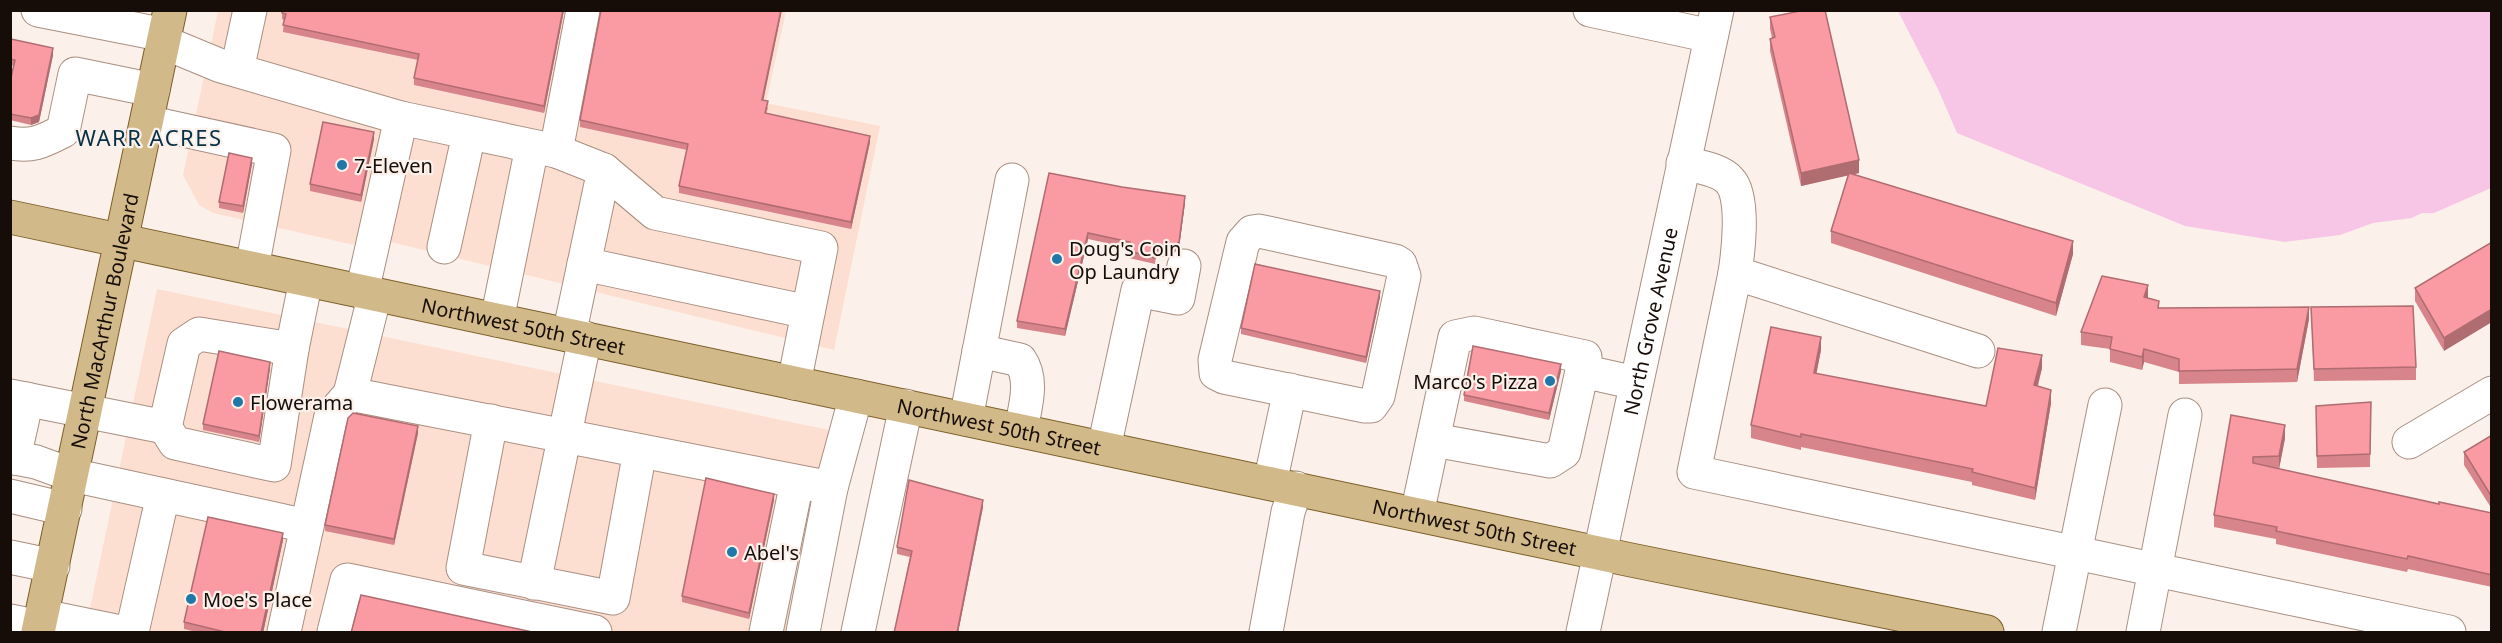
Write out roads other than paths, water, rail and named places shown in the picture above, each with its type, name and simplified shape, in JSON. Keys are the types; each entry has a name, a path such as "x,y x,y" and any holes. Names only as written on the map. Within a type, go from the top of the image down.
{"main road":[{"name":"North MacArthur Boulevard","path":"33,624 53,566 166,29"},
{"name":"Northwest 50th Street","path":"10,217 1600,553 1908,624 1987,633"}],"street":[{"path":"38,10 92,16 166,29 237,70 401,118 544,149 604,170 655,213 821,248 794,383"},
{"path":"237,70 250,10"},
{"path":"497,320 583,10"},
{"path":"1590,10 1714,23"},
{"name":"North Grove Avenue","path":"1583,633 1714,23"},
{"path":"10,143 26,146 42,142 63,131 75,74 153,90"},
{"path":"284,633 331,416 350,394 401,118"},
{"path":"147,122 273,150 252,268"},
{"path":"444,247 469,134"},
{"path":"1683,163 1717,172 1730,180 1736,190 1740,242 1694,472 2449,633"},
{"path":"534,583 565,436 584,264 604,170"},
{"path":"966,419 1012,180"},
{"path":"1259,231 1400,264 1404,276 1375,402 1365,406 1290,390 1224,377 1216,373 1215,360 1243,243 1252,232 1259,231"},
{"path":"584,264 808,312"},
{"path":"1104,448 1138,290 1178,298 1184,266"},
{"path":"1735,273 1978,351"},
{"path":"292,349 198,334 184,344 165,427 175,443 274,465 292,349 306,280"},
{"path":"1417,514 1455,337 1474,333 1585,357 1564,452 1550,461 1434,440"},
{"path":"979,351 1020,360 1028,370 1022,430"},
{"path":"1582,371 1636,383"},
{"path":"1266,633 1288,512 1283,486 1290,390"},
{"path":"2409,442 2492,393"},
{"path":"350,394 831,488"},
{"path":"803,633 831,488 856,396"},
{"path":"165,427 19,398 12,457 36,462 72,475 308,526"},
{"path":"2059,633 2105,405"},
{"path":"858,633 906,406"},
{"path":"2143,633 2185,416"},
{"path":"491,421 463,568 534,583 613,598 640,451"},
{"path":"766,633 797,482"},
{"path":"132,633 163,495"},
{"path":"10,496 65,509"},
{"path":"10,557 53,566"},
{"path":"334,633 347,580 595,633"},
{"path":"33,624 120,633"}],"place":[{"name":"7-Eleven","path":"342,165"},
{"name":"Doug's Coin Op Laundry","path":"1057,259"},
{"name":"Marco's Pizza","path":"1550,381"},
{"name":"Flowerama","path":"238,402"},
{"name":"Abel's","path":"732,552"},
{"name":"Moe's Place","path":"191,599"}],"district":[{"name":"WARR ACRES","path":"149,137"}]}
